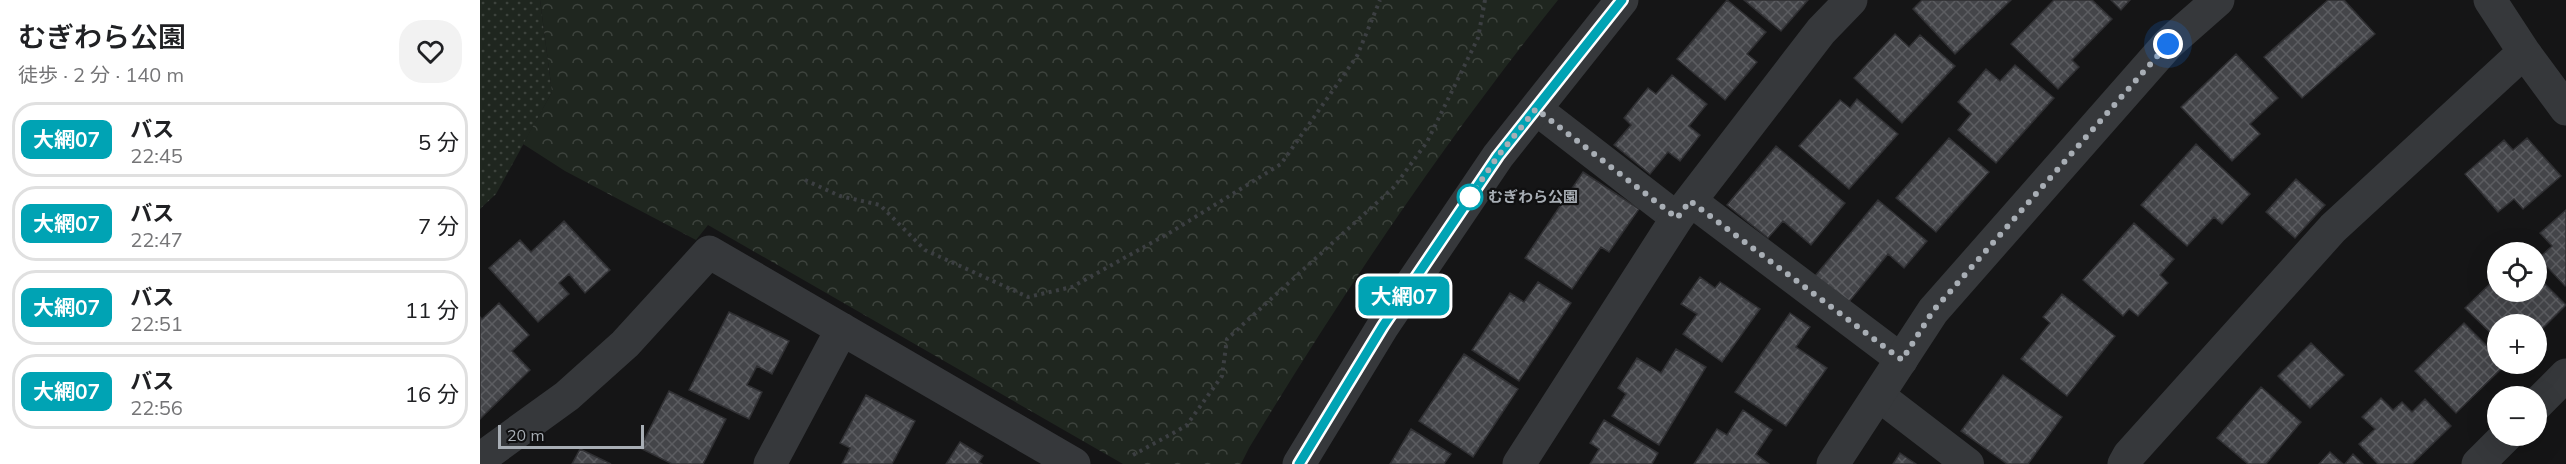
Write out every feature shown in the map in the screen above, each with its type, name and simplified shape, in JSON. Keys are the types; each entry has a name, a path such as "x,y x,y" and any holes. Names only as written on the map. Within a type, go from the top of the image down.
{"street":[{"path":"1299,464 1383,326 1498,156 1622,0"},
{"path":"1519,464 1684,209 1821,31 1851,0"},
{"path":"1833,464 1933,311 2168,44 2218,0"},
{"path":"2490,0 2524,52 2566,109"},
{"path":"2124,464 2333,228 2524,52"},
{"path":"1536,109 1902,360"},
{"path":"480,459 567,396 625,344 709,252 1068,463"},
{"path":"770,464 842,329"},
{"path":"2547,394 2566,375"},
{"path":"1878,395 1968,464"},
{"path":"2478,464 2496,446"}],"path":[{"path":"806,180 840,196 880,206 926,250 1028,297 1072,287 1171,232 1281,164 1357,56 1380,0"},
{"path":"1133,455 1186,426 1222,376 1227,339 1394,187 1427,142 1478,38 1485,0"}],"green space":[{"path":"480,0 540,0 552,92 496,194 480,209"},
{"path":"540,0 1558,0 1475,108 1396,219 1321,332 1241,464 1123,464 708,225 696,240 565,171 523,144 552,92"}],"building":[{"path":"1727,0 1766,32 1747,54 1757,62 1725,100 1677,59"},
{"path":"1744,0 1808,0 1781,31"},
{"path":"1922,0 2011,0 1955,54 1913,9"},
{"path":"2054,0 2092,0 2112,19 2072,60 2079,67 2058,89 2011,44"},
{"path":"2111,0 2130,0 2121,10"},
{"path":"2328,0 2344,0 2375,34 2302,98 2264,57"},
{"path":"1895,34 1909,47 1920,35 1955,66 1902,123 1854,78"},
{"path":"2236,54 2278,98 2250,124 2260,134 2232,161 2181,107"},
{"path":"2015,65 2054,98 1996,163 1958,130 1971,114 1958,102 1986,69 2000,81"},
{"path":"1672,75 1707,104 1689,126 1700,135 1680,161 1668,152 1650,174 1614,145 1631,125 1624,118 1648,88 1656,94"},
{"path":"1857,99 1898,134 1849,189 1799,146 1840,100 1850,108"},
{"path":"1949,138 1989,172 1936,232 1896,198"},
{"path":"2527,138 2561,176 2523,209 2514,199 2498,212 2465,174 2504,140 2513,150"},
{"path":"2196,144 2250,194 2222,224 2214,217 2187,246 2141,205"},
{"path":"1776,146 1845,203 1811,245 1783,221 1768,238 1727,205"},
{"path":"1583,172 1639,209 1609,252 1601,247 1572,289 1525,258"},
{"path":"2296,179 2325,205 2295,238 2266,212"},
{"path":"1878,200 1927,241 1904,268 1888,254 1848,303 1815,276"},
{"path":"2566,210 2565,286 2547,267 2547,251 2552,246 2540,233"},
{"path":"564,221 610,270 585,293 569,274 559,283 569,294 538,322 489,268 520,240 531,252"},
{"path":"2134,223 2174,259 2160,275 2168,283 2138,316 2129,309 2123,316 2083,280"},
{"path":"1700,277 1715,288 1720,282 1760,309 1722,362 1683,334 1697,314 1681,304"},
{"path":"1538,282 1571,303 1519,381 1472,350 1510,293 1524,302"},
{"path":"2547,286 2566,305 2547,324 2547,314 2487,314 2487,329 2465,308 2487,287 2487,302 2547,302"},
{"path":"2062,294 2115,336 2067,396 2021,359 2050,323 2043,317"},
{"path":"499,303 529,335 512,351 530,370 480,419 480,317 482,319"},
{"path":"729,312 789,341 772,374 757,366 747,385 762,392 749,419 689,390"},
{"path":"1790,313 1810,327 1796,347 1827,368 1786,426 1735,392"},
{"path":"2464,323 2487,346 2487,374 2496,374 2456,413 2415,371"},
{"path":"2311,343 2344,375 2310,408 2278,376"},
{"path":"1676,349 1706,367 1659,445 1612,416 1626,394 1618,388 1637,358 1661,373"},
{"path":"1464,354 1518,389 1473,457 1419,421"},
{"path":"2003,375 2062,417 2028,464 2007,464 1961,431"},
{"path":"2261,387 2301,422 2266,464 2248,464 2217,438"},
{"path":"669,391 726,419 703,464 672,464 640,448"},
{"path":"866,395 915,421 892,464 842,464 850,448 840,443"},
{"path":"2381,398 2393,410 2402,402 2412,412 2425,399 2451,426 2412,464 2378,464 2359,444 2375,429 2362,417"},
{"path":"1743,410 1772,430 1756,454 1769,464 1694,464 1717,429 1727,435"},
{"path":"1604,420 1658,453 1652,464 1590,464 1599,449 1590,443"},
{"path":"1411,429 1451,454 1444,464 1390,464"},
{"path":"960,442 983,456 979,462 982,464 946,464"},
{"path":"580,449 611,464 572,464"},
{"path":"2330,452 2343,464 2319,464"},
{"path":"1900,453 1916,464 1893,464"},
{"path":"2353,454 2363,464 2345,464"}],"bus line":[{"name":"大網07","path":"1299,464 1383,326 1498,156 1622,0"}],"place":[{"name":"むぎわら公園","path":"1470,197"}],"route":[{"path":"1470,197 1498,156 1536,109 1677,218 1690,201 1902,360 1933,311 2168,44"}]}
